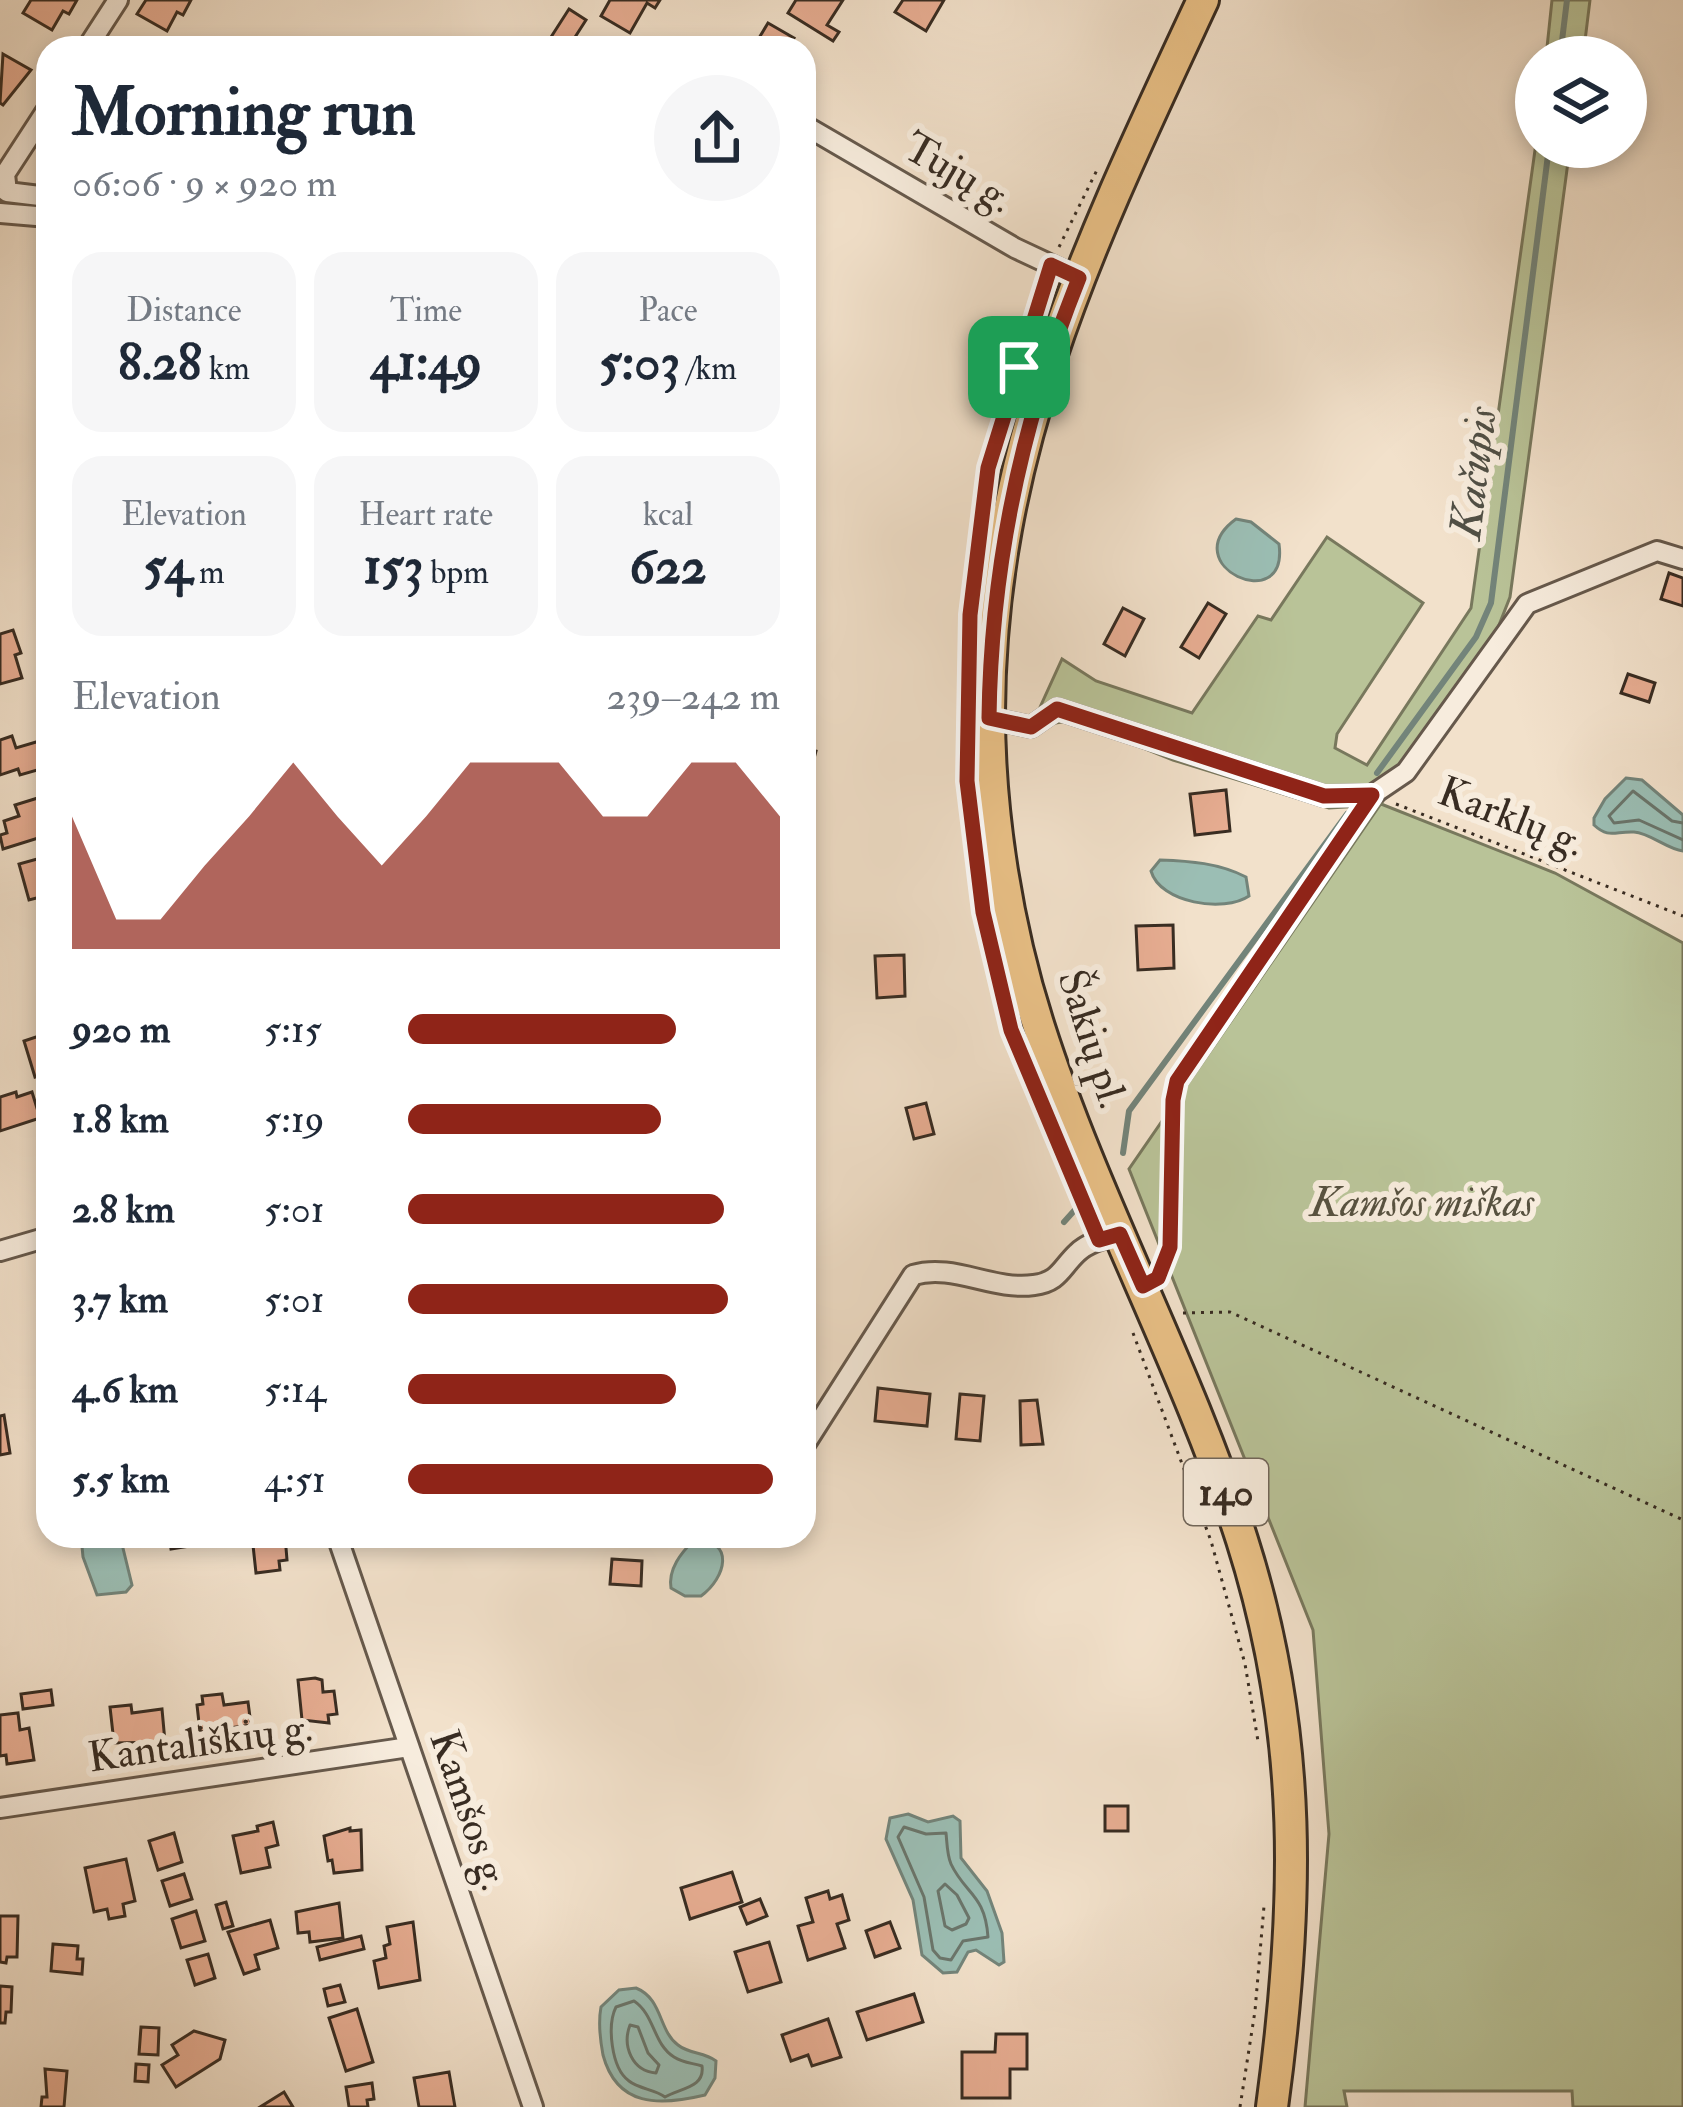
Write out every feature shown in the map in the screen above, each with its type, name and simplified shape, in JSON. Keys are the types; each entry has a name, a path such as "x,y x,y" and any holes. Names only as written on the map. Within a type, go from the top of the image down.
{"main road":[{"name":"Šakių pl.","path":"1202,0 1065,272 1009,501 998,581 989,718 999,838 1037,1023 1143,1286 1145,1324 1243,1542 1269,1642 1292,1805 1292,1928 1272,2107"}],"street":[{"path":"95,36 118,0"},
{"path":"36,126 5,173 8,192 36,196"},
{"name":"Tujų g.","path":"816,132 1065,272"},
{"path":"0,213 36,216"},
{"path":"989,718 1031,727 1057,709 1324,796 1372,795 1406,772 1527,604 1658,551 1683,559"},
{"path":"816,1427 914,1275 934,1269 1010,1286 1036,1285 1058,1278 1078,1251 1120,1234"},
{"path":"0,1251 36,1240"},
{"name":"Kamšos g.","path":"341,1548 533,2107"},
{"name":"Kantališkių g.","path":"0,1808 410,1748"}],"path":[{"path":"983,510 988,468 1065,272 1101,161"},
{"name":"Karklų g.","path":"1143,1286 1158,1278 1170,1247 1177,1081 1372,795 1683,916"},
{"path":"1002,991 1020,1052"},
{"path":"1260,1750 1245,1664 1145,1324 1190,1310 1230,1312 1683,1520"},
{"path":"1240,2107 1255,2011 1264,1895"}],"green space":[{"path":"1552,0 1590,0 1586,36 1548,36"},
{"name":"Kamšos miškas","path":"1533,168 1567,168 1510,597 1490,648 1381,804 1555,873 1683,943 1683,2107 1573,2107 1572,2091 1344,2091 1347,2107 1305,2107 1329,1834 1313,1630 1129,1169 1380,805 1329,808 1173,760 1074,720 1031,727 1062,659 1096,681 1192,713 1258,616 1271,620 1327,537 1423,603 1337,734 1335,748 1367,765 1471,608"}],"water":[{"path":"1236,519 1251,522 1279,544 1277,566 1268,578 1253,581 1225,567 1218,553 1220,536"},
{"path":"1626,778 1642,780 1683,815 1683,851 1640,833 1608,833 1594,825 1605,799"},
{"path":"1160,860 1236,872 1246,877 1249,896 1224,904 1179,897 1157,882 1151,871"},
{"path":"82,1548 123,1548 132,1585 126,1592 97,1595"},
{"path":"687,1548 717,1548 721,1553 721,1570 701,1596 685,1596 671,1588"},
{"path":"908,1814 928,1822 953,1816 960,1821 961,1858 987,1891 1002,1933 1004,1962 999,1965 976,1950 968,1952 957,1972 943,1973 922,1955 913,1900 886,1839 890,1818"},
{"path":"636,1988 651,1999 678,2045 716,2061 715,2078 705,2095 656,2101 618,2085 603,2055 601,2007 619,1990"}],"building":[{"path":"31,0 77,0 69,14 63,11 52,30 23,13"},
{"path":"146,0 191,0 183,15 177,12 167,31 137,14"},
{"path":"610,0 660,0 655,8 647,3 630,33 601,16"},
{"path":"796,0 843,0 827,25 839,32 833,41 788,13"},
{"path":"903,0 944,0 926,31 895,12"},
{"path":"569,9 586,20 576,36 552,36"},
{"path":"768,23 791,36 760,36"},
{"path":"3,54 31,70 3,105 0,103"},
{"path":"1669,573 1683,578 1683,606 1661,599"},
{"path":"1208,603 1226,614 1199,658 1181,647"},
{"path":"1123,608 1144,619 1125,656 1104,644"},
{"path":"13,630 21,653 15,655 22,678 0,684 0,634"},
{"path":"1628,674 1655,683 1649,702 1621,693"},
{"path":"12,736 16,748 36,742 36,770 20,775 18,769 0,775 0,740"},
{"path":"1226,790 1230,831 1195,835 1190,794"},
{"path":"36,799 36,839 3,849 4,821 19,816 15,805"},
{"path":"36,859 36,898 29,900 19,864"},
{"path":"1173,925 1174,968 1138,970 1136,926"},
{"path":"904,955 905,996 877,998 875,956"},
{"path":"36,1037 36,1077 35,1077 24,1041"},
{"path":"32,1092 36,1119 0,1131 0,1097"},
{"path":"926,1103 934,1134 914,1139 906,1108"},
{"path":"878,1388 930,1394 927,1426 875,1421"},
{"path":"960,1394 984,1396 980,1441 956,1439"},
{"path":"1037,1400 1043,1444 1021,1445 1020,1401"},
{"path":"4,1415 10,1453 0,1455 0,1416"},
{"path":"253,1548 286,1548 287,1560 279,1561 280,1570 256,1573"},
{"path":"612,1559 642,1561 641,1586 610,1584"},
{"path":"298,1680 322,1680 323,1692 334,1691 337,1714 328,1715 329,1723 302,1720"},
{"path":"51,1690 53,1705 23,1709 21,1694"},
{"path":"222,1694 224,1705 248,1702 251,1725 200,1732 197,1705 203,1704 202,1696"},
{"path":"131,1705 132,1713 162,1709 165,1742 114,1743 110,1707"},
{"path":"18,1713 20,1730 29,1728 34,1760 7,1764 6,1755 0,1756 0,1715"},
{"path":"1105,1806 1128,1806 1128,1831 1105,1831"},
{"path":"273,1822 278,1845 266,1848 270,1867 241,1873 233,1836"},
{"path":"350,1828 361,1830 362,1870 334,1873 324,1836"},
{"path":"174,1833 182,1862 158,1870 149,1841"},
{"path":"126,1859 135,1901 123,1904 125,1916 109,1919 107,1909 94,1912 85,1868"},
{"path":"732,1872 742,1902 690,1919 681,1888"},
{"path":"184,1874 192,1899 170,1906 162,1881"},
{"path":"828,1891 830,1899 842,1895 849,1920 837,1924 845,1948 808,1960 798,1926 813,1922 806,1898"},
{"path":"760,1899 767,1916 747,1924 740,1907"},
{"path":"226,1902 233,1926 223,1929 216,1905"},
{"path":"339,1903 343,1938 310,1942 309,1932 298,1933 296,1912"},
{"path":"196,1911 205,1941 181,1948 172,1919"},
{"path":"0,1916 18,1916 17,1957 7,1957 6,1963 0,1962"},
{"path":"270,1920 278,1948 255,1955 259,1969 244,1974 228,1932"},
{"path":"413,1922 420,1980 379,1988 374,1961 386,1958 387,1927"},
{"path":"890,1922 900,1948 875,1957 866,1931"},
{"path":"361,1936 364,1949 320,1960 317,1947"},
{"path":"769,1942 781,1982 748,1992 735,1952"},
{"path":"53,1944 78,1946 82,1974 51,1971"},
{"path":"208,1954 215,1978 195,1985 187,1960"},
{"path":"340,1985 345,2002 328,2006 324,1989"},
{"path":"0,1986 12,1987 11,2012 6,2012 5,2023 0,2023"},
{"path":"914,1994 923,2022 867,2040 857,2012"},
{"path":"357,2009 373,2062 346,2071 329,2018"},
{"path":"828,2019 841,2057 812,2066 808,2055 791,2061 782,2035"},
{"path":"141,2027 159,2028 158,2055 139,2054"},
{"path":"194,2031 225,2040 220,2059 176,2087 162,2065 178,2055 172,2045"},
{"path":"996,2034 1027,2034 1027,2069 1010,2069 1010,2098 962,2098 962,2052 995,2052"},
{"path":"136,2064 149,2065 148,2082 135,2081"},
{"path":"45,2069 67,2071 64,2107 41,2107 42,2097 47,2097"},
{"path":"449,2072 455,2107 419,2107 414,2078"},
{"path":"372,2083 374,2099 367,2100 368,2107 349,2107 346,2087"},
{"path":"284,2092 293,2107 260,2107"}],"waterway":[{"name":"Kačupis","path":"1563,36 1567,0"},
{"name":"Kačupis","path":"1377,773 1476,637 1491,603 1546,168"},
{"name":"Kačupis","path":"1123,1153 1129,1111 1347,814"},
{"name":"Kačupis","path":"1064,1222 1082,1202"}],"route":[{"path":"1051,265 1079,278 1040,381 1009,501 998,581 989,718 1031,727 1057,709 1324,796 1372,795 1177,1081 1170,1247 1165,1268 1143,1286 1120,1234 1099,1240 1011,1030 983,912 967,781 970,615 988,468 1019,367 1051,265"}]}
